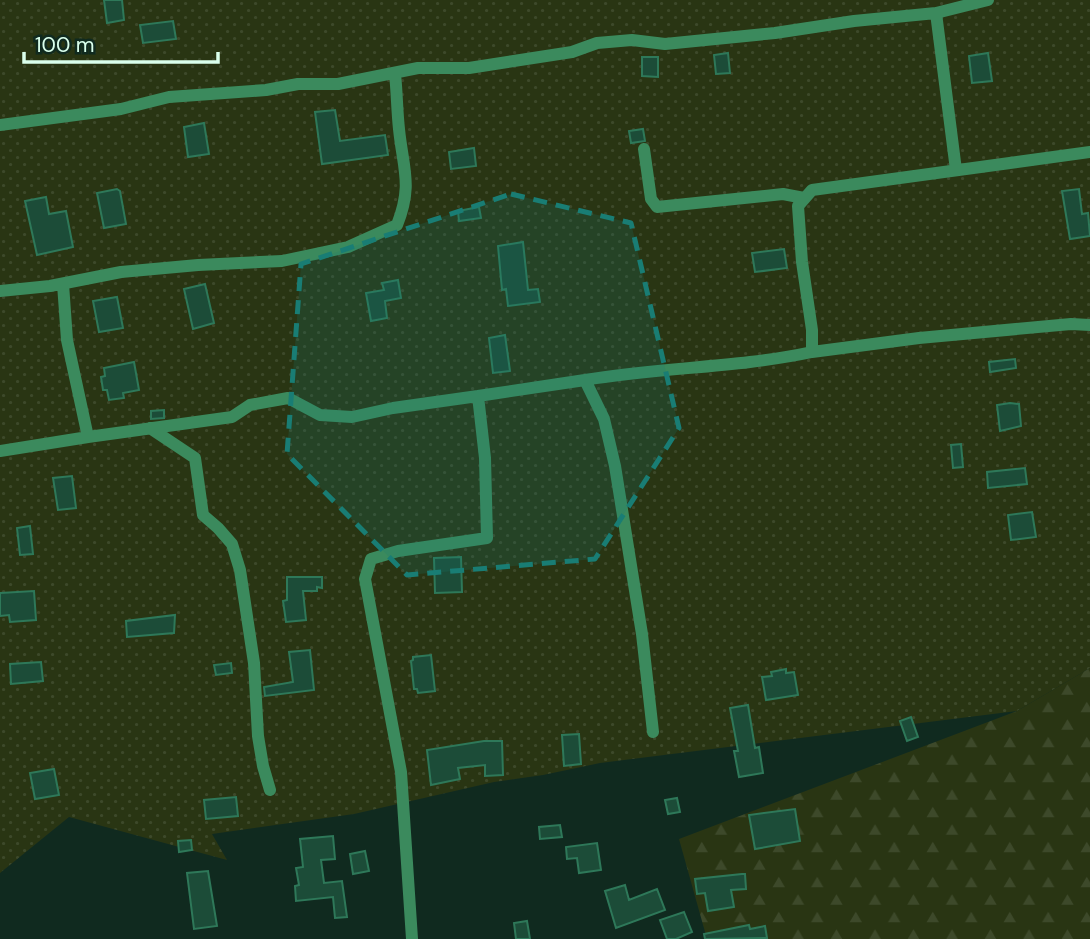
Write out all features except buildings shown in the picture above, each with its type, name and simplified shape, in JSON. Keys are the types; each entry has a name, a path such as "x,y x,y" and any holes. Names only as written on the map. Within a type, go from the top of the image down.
{"street":[{"path":"0,125 121,109 169,97 266,90 298,84 338,85 418,68 469,68 533,59 572,52 597,43 632,40 665,44 936,13 988,0"},
{"path":"936,13 956,170"},
{"path":"0,291 63,284 121,272 282,261 348,247 397,225 405,204 407,177 398,127 395,74"},
{"path":"644,149 650,199 657,207 783,194 804,198"},
{"path":"812,352 798,205 812,190 1090,152"},
{"path":"63,284 67,340 88,436"},
{"path":"0,451 232,417 250,405 288,398 320,415 352,417 393,408 635,372 750,363 919,338 1071,324 1090,325"},
{"path":"585,380 604,419 615,467 642,634 653,732"},
{"path":"412,939 401,772 365,579 371,559 398,551 487,537 485,458 478,396"},
{"path":"150,428 195,458 203,515 232,544 240,569 254,663 262,766 270,790"}],"highlighted area":[{"path":"511,194 631,223 679,428 595,559 407,575 287,454 301,264"}],"green space":[{"path":"0,0 1090,0 1090,668 1017,711 600,763 494,782 354,814 212,834 227,860 69,817 0,873"},
{"path":"1090,668 1090,939 707,939 679,839 1017,711"}]}
